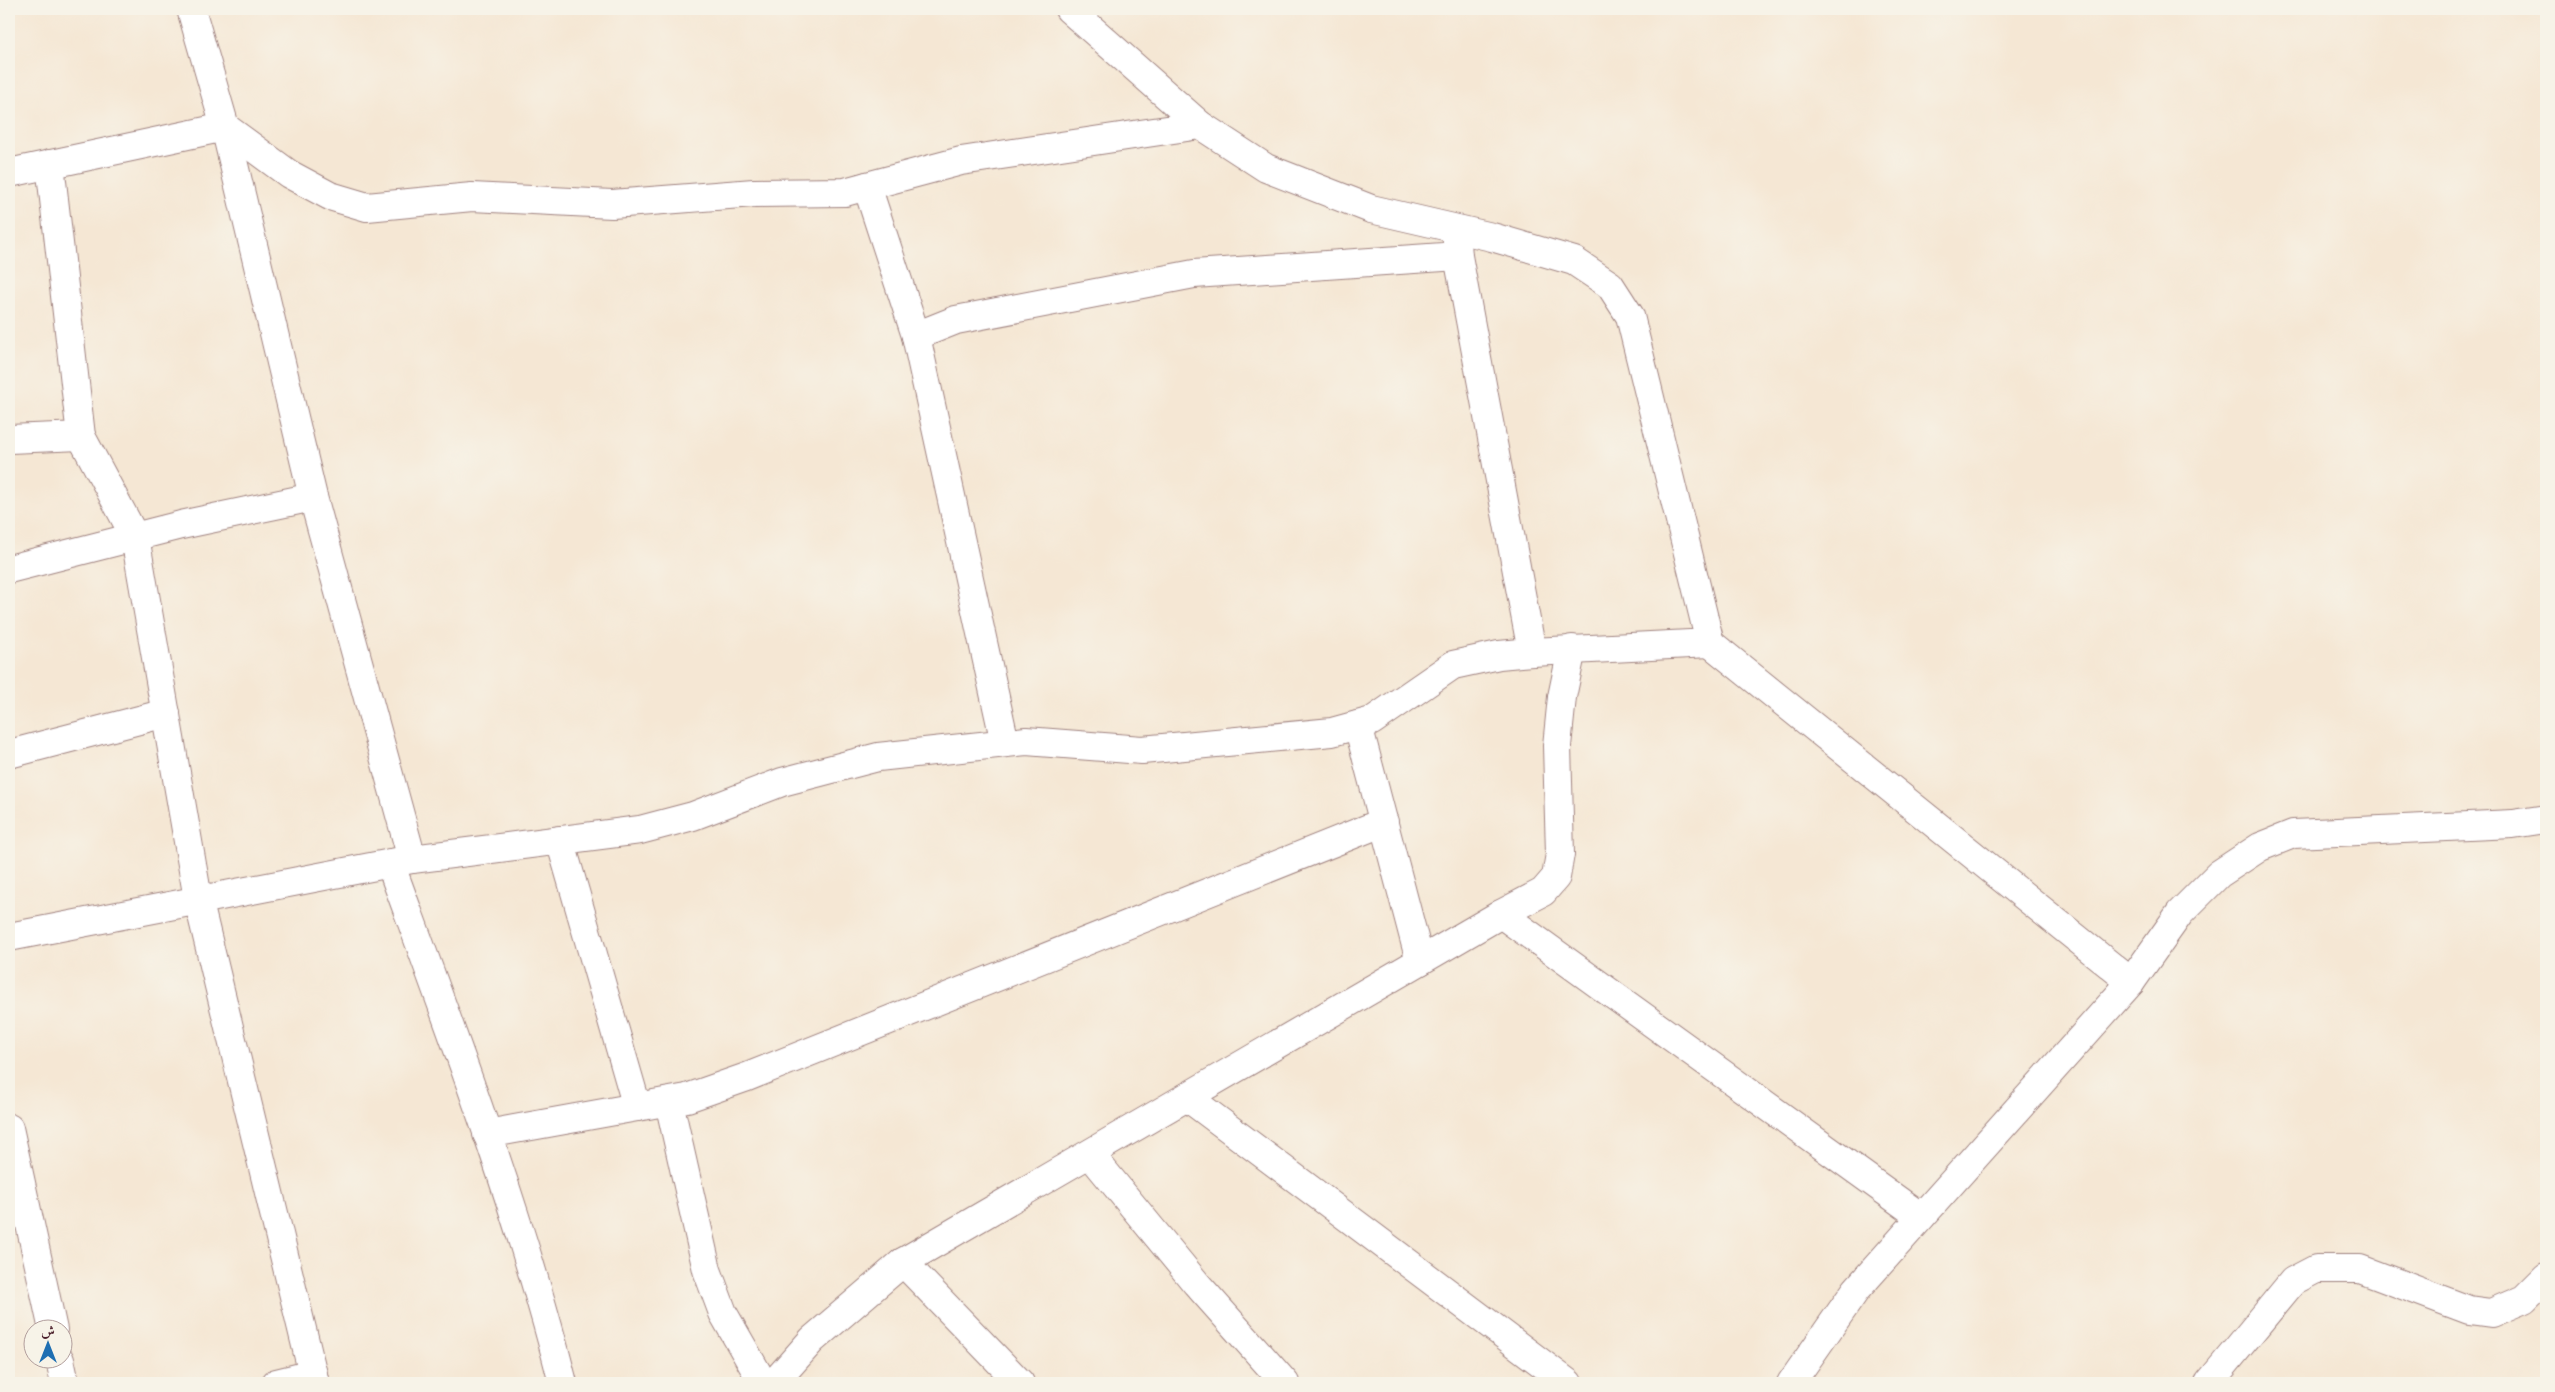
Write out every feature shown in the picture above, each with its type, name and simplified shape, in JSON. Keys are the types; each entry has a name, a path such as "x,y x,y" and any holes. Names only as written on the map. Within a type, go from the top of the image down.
{"street":[{"path":"191,9 225,128 401,861 540,1298 563,1383"},
{"path":"1069,9 1200,126 1266,168 1457,243"},
{"path":"9,173 225,128 289,174 330,196 367,206 472,197 612,204 754,193 845,192 961,161 1200,126"},
{"path":"50,164 81,436 135,537 198,900 314,1379 276,1383"},
{"path":"867,186 916,336 1005,743"},
{"path":"916,336 956,320 1194,274 1457,243 1492,237 1574,260 1610,285 1630,316 1710,643 2131,982"},
{"path":"1457,243 1532,652"},
{"path":"9,439 81,436"},
{"path":"9,570 135,537 313,497"},
{"path":"9,937 401,861 640,830 693,816 782,782 878,757 1026,741 1142,750 1332,732 1372,721 1453,665 1499,655 1572,648 1710,643"},
{"path":"774,1383 812,1340 903,1262 1501,914 1543,892 1556,877 1560,854 1558,746 1562,697 1572,648"},
{"path":"9,754 166,713"},
{"path":"1358,725 1420,961"},
{"path":"1791,1383 1856,1290 2131,982 2180,913 2219,874 2260,847 2293,834 2513,824 2546,819"},
{"path":"487,1134 687,1098 747,1077 1384,822"},
{"path":"560,840 637,1107"},
{"path":"1501,914 1921,1217"},
{"path":"1187,1097 1568,1383"},
{"path":"669,1102 707,1270 723,1312 763,1383"},
{"path":"9,1128 51,1320"},
{"path":"1090,1154 1196,1283 1285,1383"},
{"path":"903,1262 1020,1383"},
{"path":"2209,1383 2293,1281 2316,1269 2360,1269 2469,1310 2491,1312 2524,1299 2546,1277"},
{"path":"62,1370 65,1383"}]}
